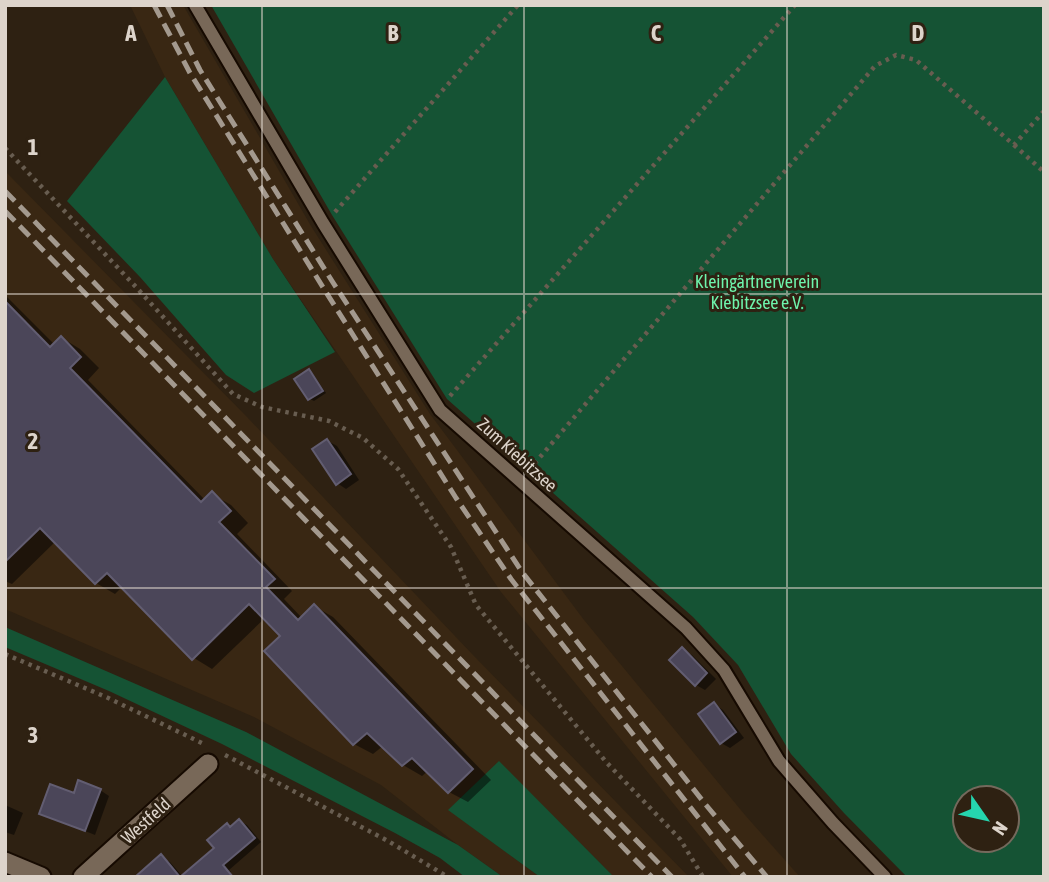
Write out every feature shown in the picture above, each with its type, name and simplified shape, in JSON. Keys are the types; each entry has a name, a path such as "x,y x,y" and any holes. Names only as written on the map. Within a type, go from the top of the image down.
{"street":[{"name":"Westfeld","path":"83,877 208,764"},
{"path":"5,862 41,877"}],"lane":[{"name":"Zum Kiebitzsee","path":"195,5 323,223 440,410 686,628 724,670 779,761 885,877"}],"path":[{"path":"323,223 518,5"},
{"path":"440,410 795,5"},
{"path":"519,481 875,66 896,55 916,60 1044,172"},
{"path":"1014,145 1044,111"},
{"path":"5,148 233,394 262,407 329,421 363,438 398,469 451,547 476,605 607,763 680,839 703,877"}],"shaded area":[{"path":"130,5 183,5 311,226 430,414 584,620 745,815 800,877 733,877 501,592 273,259 165,77"},
{"path":"5,171 247,417 689,877 614,877 499,762 449,810 540,877 503,877 381,785 254,717 5,609"}],"green space":[{"name":"Kleingärtnerverein Kiebitzsee e.V.","path":"211,5 1044,5 1044,877 907,877 791,754 738,665 693,617 447,399 332,215"},
{"path":"165,77 273,259 335,352 254,393 226,375 140,277 67,201"},
{"path":"5,627 246,732 458,845 503,877 465,877 440,858 395,833 222,744 109,691 5,647"},
{"path":"499,761 614,877 540,877 448,810"}],"building":[{"path":"5,301 50,347 61,336 81,357 70,368 201,502 212,491 231,511 219,522 275,579 266,587 298,620 314,604 473,769 448,793 412,758 402,766 367,733 353,745 264,651 280,636 249,604 192,660 107,573 95,584 40,528 5,562"},
{"path":"309,369 323,391 308,400 294,379"},
{"path":"327,439 351,474 336,485 312,449"},
{"path":"682,647 707,673 695,686 669,660"},
{"path":"714,702 736,732 720,744 698,714"},
{"path":"78,780 101,789 85,831 39,814 50,784 74,793"},
{"path":"239,819 255,838 223,865 233,877 180,877 214,848 207,840 227,823 230,827"},
{"path":"161,854 180,877 135,877"}],"railway":[{"path":"154,5 190,73 456,498 511,579 745,877"},
{"path":"167,5 200,70 332,281 522,572 706,805 767,877"},
{"path":"5,191 672,877"},
{"path":"5,211 652,877"}]}
